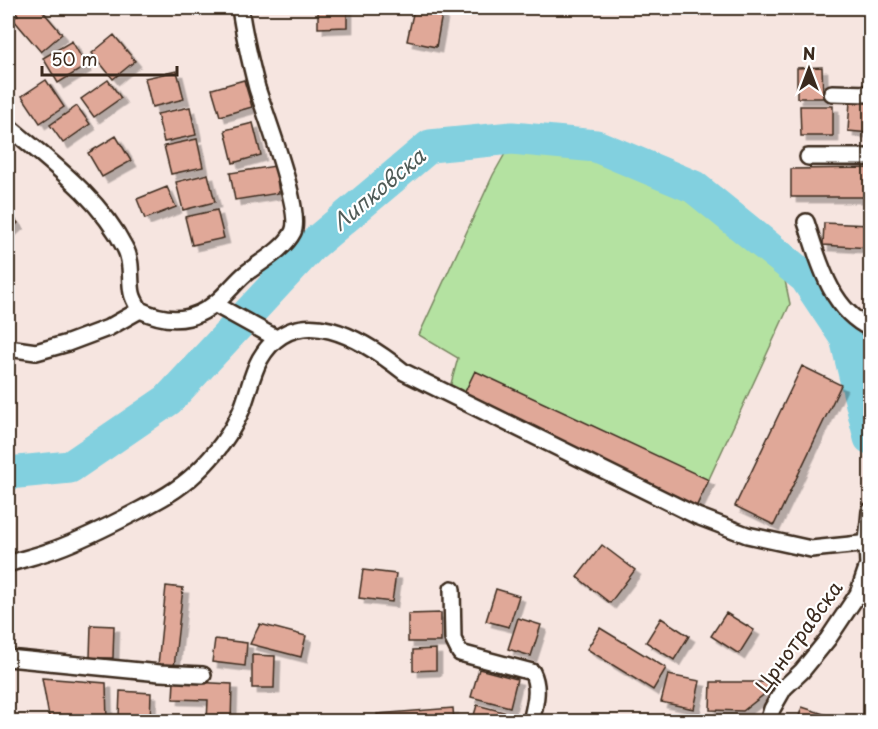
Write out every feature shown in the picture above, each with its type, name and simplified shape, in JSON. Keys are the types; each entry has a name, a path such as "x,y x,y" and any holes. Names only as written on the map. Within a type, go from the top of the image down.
{"street":[{"path":"8,126 79,186 105,218 126,250 132,274 132,294 140,310 156,318 178,319 198,315 216,305 242,276 282,245 293,233 296,223 291,196 257,88 243,33 240,8"},
{"path":"832,93 870,94"},
{"path":"808,157 870,157"},
{"path":"806,222 825,277 841,305 870,328"},
{"path":"216,305 276,338"},
{"path":"8,348 36,352 68,343 108,328 140,310"},
{"path":"8,564 56,549 112,524 172,493 216,452 241,412 260,360 276,338 299,329 317,327 340,332 379,352 404,372 697,516 747,535 811,549 869,543"},
{"name":"Црнотравска","path":"768,722 772,709 784,688 802,671 828,639 858,594 868,565 869,515"},
{"path":"452,589 453,639 460,653 532,672 537,681 531,722"},
{"path":"8,658 203,675"}],"green space":[{"path":"506,152 592,157 679,195 783,271 790,304 696,507 449,391 458,358 419,335 493,175"}],"building":[{"path":"12,8 40,8 62,34 41,52 13,19 18,15"},
{"path":"318,8 347,8 347,27 318,28"},
{"path":"414,9 442,14 436,47 407,41"},
{"path":"114,35 135,61 113,79 92,53"},
{"path":"72,41 86,66 58,83 43,58"},
{"path":"822,67 823,98 797,98 797,68"},
{"path":"177,71 184,99 152,107 145,78"},
{"path":"46,80 64,107 40,123 22,96"},
{"path":"108,80 121,98 94,117 81,99"},
{"path":"244,80 252,107 220,116 212,89"},
{"path":"850,101 870,103 870,133 848,131"},
{"path":"77,106 90,124 63,143 50,125"},
{"path":"800,106 833,106 833,136 801,136"},
{"path":"190,107 196,135 164,142 157,114"},
{"path":"253,123 261,155 233,163 225,130"},
{"path":"116,136 131,161 102,177 88,153"},
{"path":"197,139 203,167 171,174 164,146"},
{"path":"275,166 279,193 235,200 230,173"},
{"path":"870,168 870,197 791,197 791,169"},
{"path":"208,174 215,202 183,210 176,182"},
{"path":"167,187 176,207 145,219 137,199"},
{"path":"217,210 224,238 192,245 185,217"},
{"path":"8,212 18,223 8,232"},
{"path":"824,223 870,225 870,248 823,245"},
{"path":"802,366 841,385 774,525 735,506"},
{"path":"475,371 709,480 696,507 462,398"},
{"path":"602,545 635,570 610,603 577,577"},
{"path":"363,570 396,574 392,602 359,598"},
{"path":"166,586 183,588 174,667 158,665"},
{"path":"496,589 519,596 509,627 486,621"},
{"path":"441,613 441,642 408,642 408,614"},
{"path":"726,613 754,630 739,654 711,636"},
{"path":"518,618 541,625 531,656 508,649"},
{"path":"661,618 689,636 674,660 646,642"},
{"path":"260,624 306,636 301,657 250,644"},
{"path":"91,625 114,626 113,658 90,658"},
{"path":"600,628 666,668 653,690 587,649"},
{"path":"215,639 247,643 245,666 212,662"},
{"path":"436,649 436,670 413,671 413,650"},
{"path":"252,655 275,656 274,688 252,688"},
{"path":"479,669 517,679 510,707 471,697"},
{"path":"668,675 700,681 694,709 661,702"},
{"path":"42,678 106,683 107,722 50,722"},
{"path":"174,681 232,684 231,722 207,722 208,700 173,699"},
{"path":"711,682 780,682 743,711 710,710"},
{"path":"120,691 151,693 150,722 126,722 127,717 119,717"},
{"path":"477,705 523,717 522,722 472,722"},
{"path":"802,707 827,715 825,722 797,722"},
{"path":"453,708 454,722 378,722 377,714"}],"waterway":[{"name":"Липковска","path":"8,473 70,467 168,400 310,247 430,146 512,138 596,146 694,187 806,278 846,338 870,438"}]}
